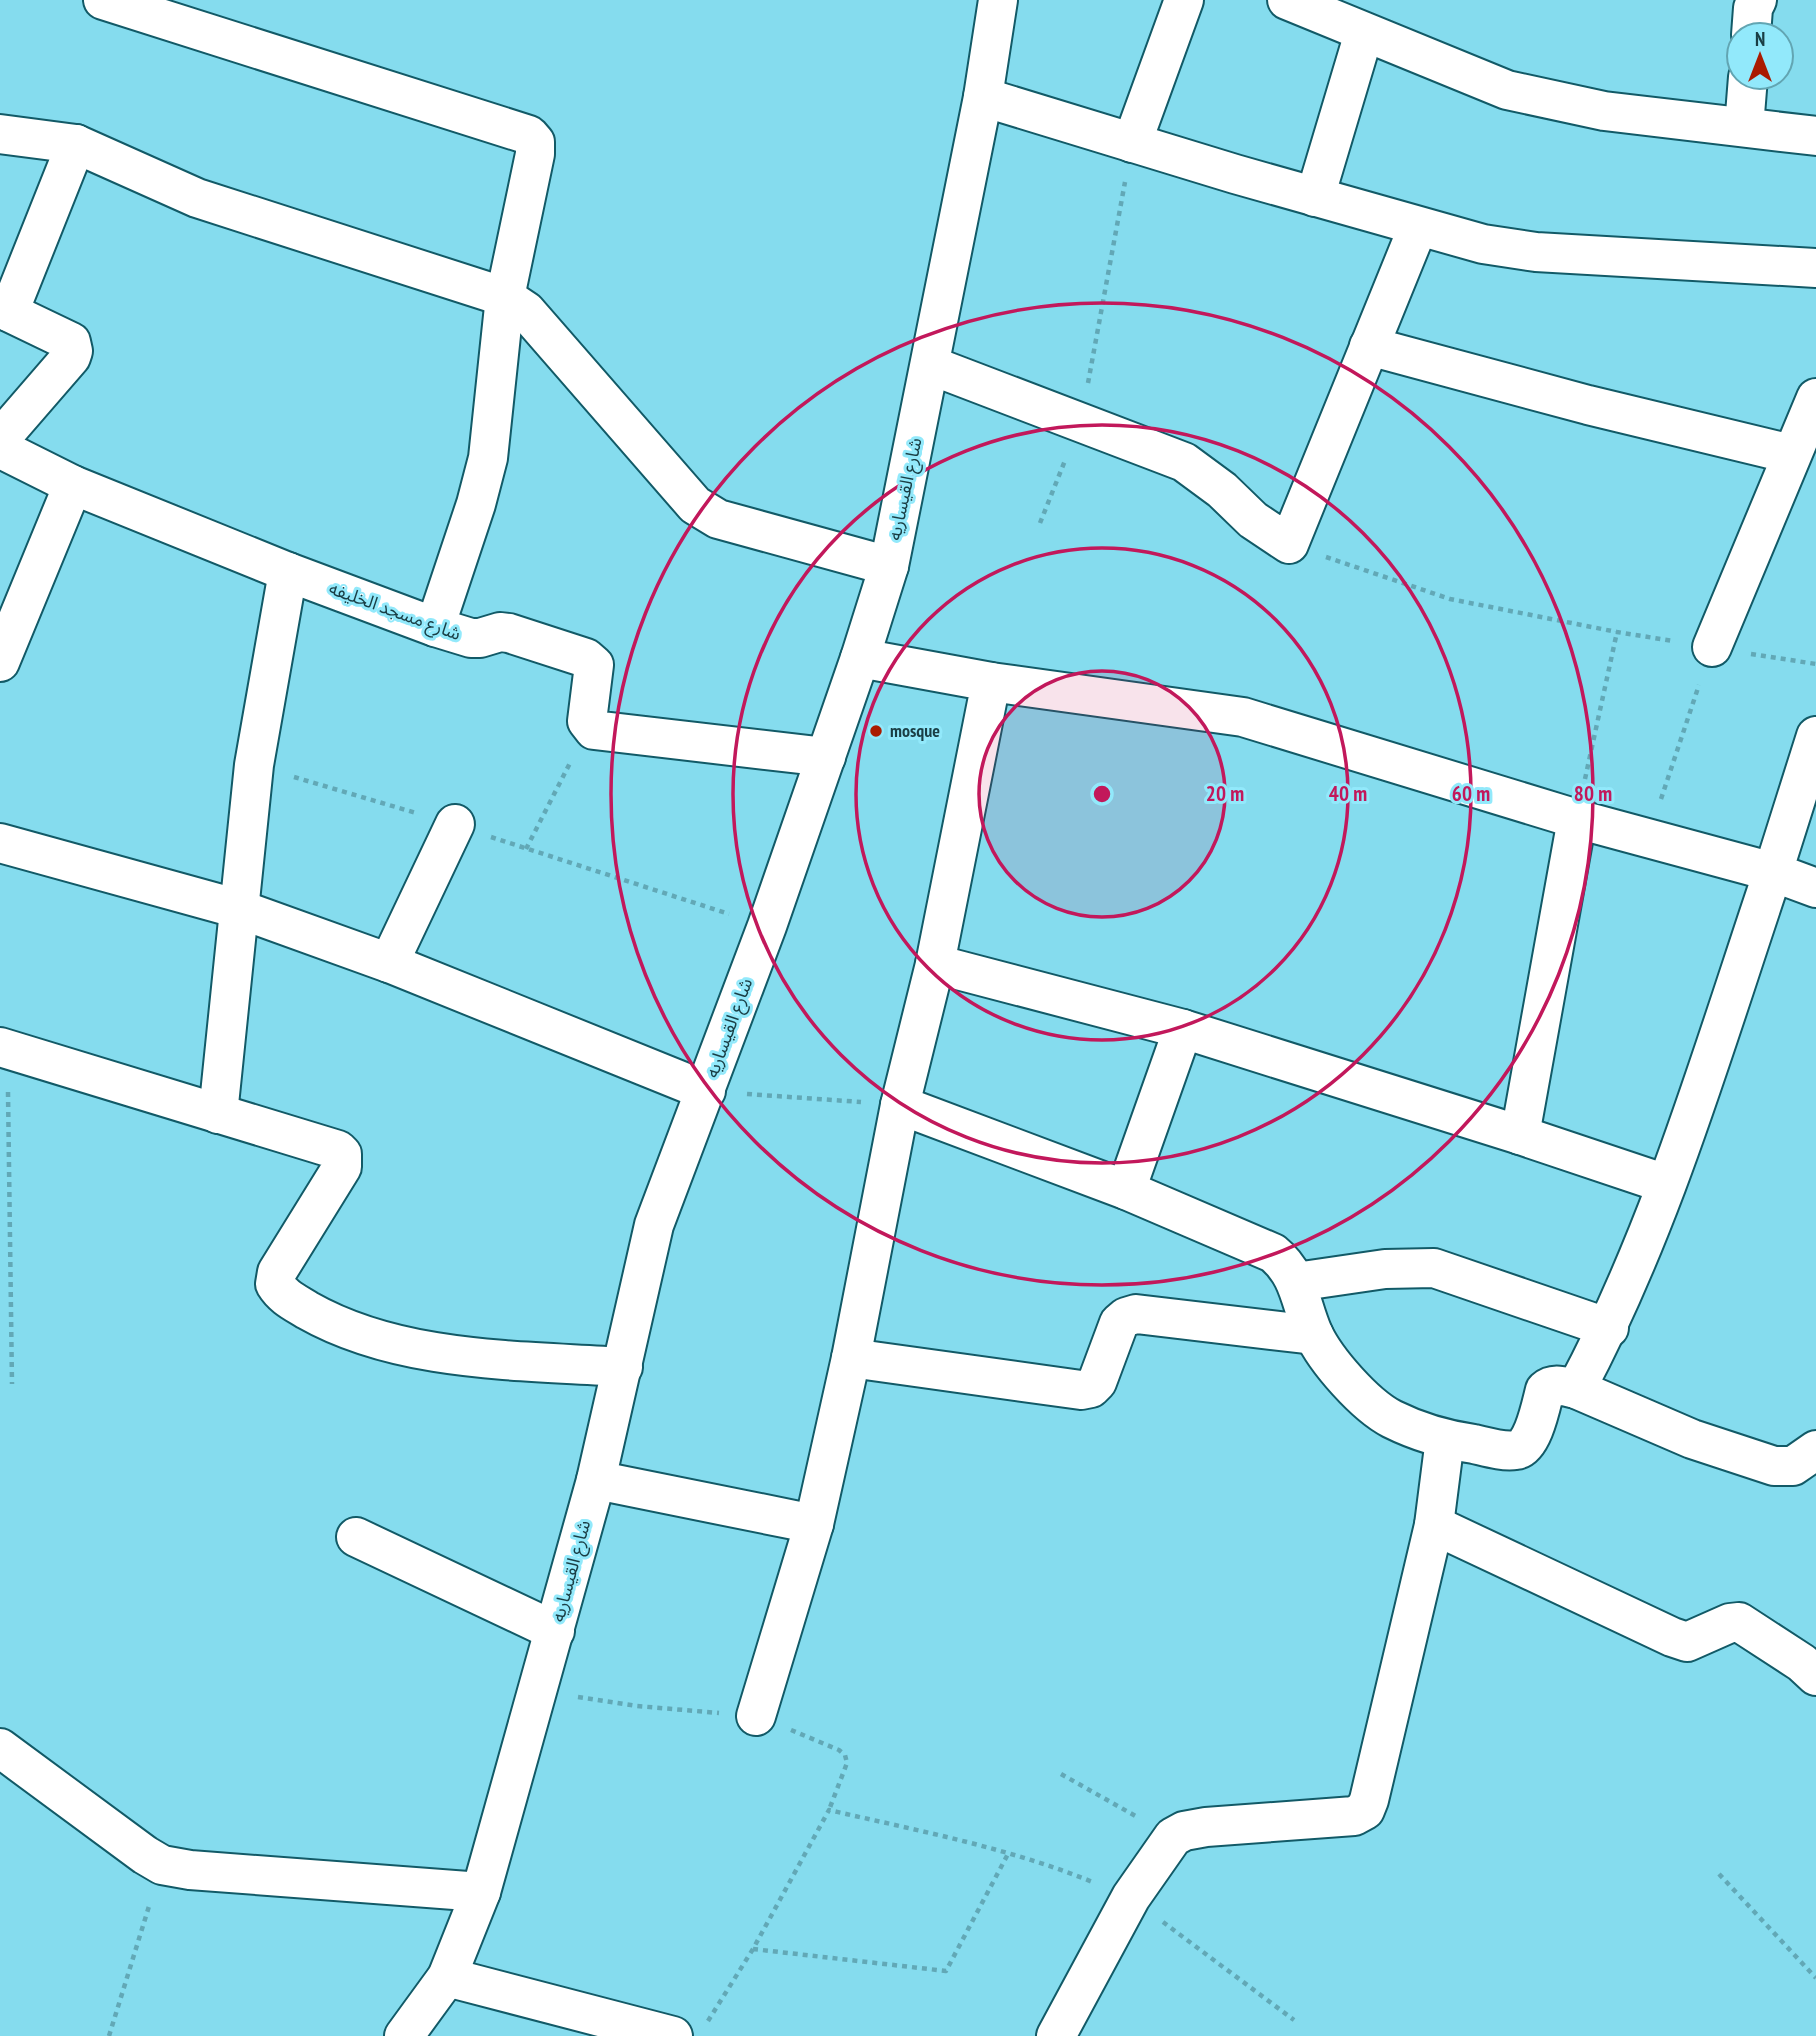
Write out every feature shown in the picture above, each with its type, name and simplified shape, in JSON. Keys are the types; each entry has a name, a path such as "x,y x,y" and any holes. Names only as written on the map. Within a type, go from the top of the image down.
{"street":[{"path":"103,0 529,135 535,142 535,155 505,298 488,458 476,504 435,627"},
{"name":"شارع القيساريه","path":"404,2036 447,1977 481,1892 596,1480 654,1225 767,926 889,566 983,97 998,0"},
{"path":"1132,143 1184,0"},
{"path":"1286,0 1507,90 1604,111 1816,136"},
{"path":"1752,21 1756,0"},
{"path":"1315,197 1364,33"},
{"path":"1744,127 1747,91"},
{"path":"983,97 1315,197 1483,244 1536,253 1816,268"},
{"path":"0,134 76,144 197,198 505,298 526,311 695,505 718,519 889,566"},
{"path":"0,439 71,357 73,351 71,342 5,310 76,144"},
{"path":"930,365 1184,462 1222,490 1253,520 1289,544 1418,227"},
{"path":"1369,346 1588,405 1791,454"},
{"path":"1712,647 1816,398"},
{"name":"شارع مسجد الخليفه","path":"0,446 1,449 73,485 288,572 435,627 471,638 499,632 509,633 591,661 593,670 587,721 589,726"},
{"path":"0,662 73,485"},
{"path":"218,1114 254,765 288,572"},
{"path":"860,658 991,682 1243,717 1577,819 1773,872 1816,888"},
{"path":"756,1716 814,1524 851,1358 900,1105 935,964 991,682"},
{"path":"589,726 601,732 826,758"},
{"path":"1576,1389 1609,1328 1667,1184 1773,872 1816,736"},
{"path":"1520,1135 1577,819"},
{"path":"389,963 455,824"},
{"path":"0,844 239,909 389,963 706,1091"},
{"path":"935,964 1183,1029 1667,1184"},
{"path":"1126,1190 1183,1029"},
{"path":"4,1048 338,1150 342,1154 342,1167 277,1272 275,1284 282,1295 331,1323 387,1343 485,1358 623,1367"},
{"path":"900,1105 1126,1190 1273,1253 1286,1264 1296,1282 1314,1335 1337,1371 1391,1418 1445,1439 1504,1450 1525,1448 1545,1390 1557,1385 1576,1389 1692,1439 1774,1466 1793,1466 1816,1450"},
{"path":"1296,1282 1409,1266 1434,1268 1609,1328"},
{"path":"851,1358 1081,1390 1091,1388 1097,1382 1119,1323 1136,1314 1314,1335"},
{"path":"1056,2036 1131,1898 1173,1837 1184,1831 1206,1827 1354,1816 1365,1810 1434,1524 1445,1439"},
{"path":"596,1480 814,1524"},
{"path":"1434,1524 1679,1640 1687,1642 1730,1623 1739,1622 1802,1663 1816,1676"},
{"path":"356,1537 555,1631"},
{"path":"1,1750 162,1866 481,1892"},
{"path":"447,1977 689,2031"}],"path":[{"path":"1040,523 1081,422 1132,143"},
{"path":"1289,544 1450,599 1617,632 1816,664"},
{"path":"1577,819 1617,632"},
{"path":"1648,838 1712,647"},
{"path":"589,726 526,849 767,926"},
{"path":"254,765 455,824"},
{"path":"4,1048 12,1384"},
{"path":"706,1091 900,1105"},
{"path":"539,1690 637,1706 756,1716 839,1750 845,1755 846,1763 829,1810 753,1949 689,2031"},
{"path":"1061,1774 1173,1837"},
{"path":"829,1810 1009,1852 1049,1864 1131,1898 1294,2020"},
{"path":"753,1949 946,1971 1009,1852"},
{"path":"109,2036 162,1866"},
{"path":"1719,1874 1816,1978"}],"place":[{"name":"mosque","path":"876,731"}]}
